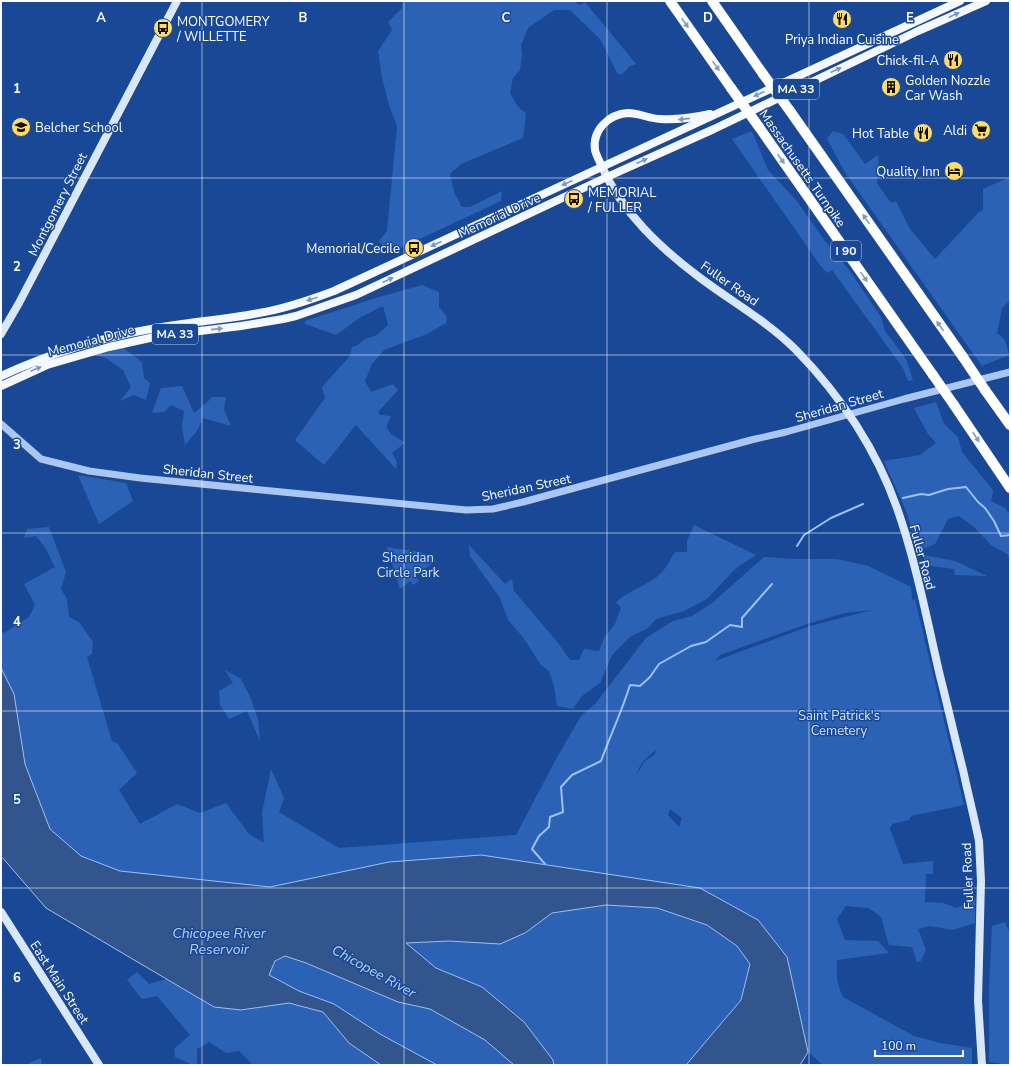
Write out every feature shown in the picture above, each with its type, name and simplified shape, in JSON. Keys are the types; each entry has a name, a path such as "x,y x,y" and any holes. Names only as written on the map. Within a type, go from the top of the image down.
{"highway":[{"name":"Massachusetts Turnpike","path":"670,1 954,405 1010,488"},
{"name":"Massachusetts Turnpike","path":"712,1 1010,426"},
{"path":"720,1 743,45"}],"main road":[{"name":"Montgomery Street","path":"2,334 177,1"},
{"name":"Memorial Drive","path":"4,373 59,352 108,337 153,328 259,313 318,297 379,271 960,1"},
{"name":"Memorial Drive","path":"1,386 47,365 108,346 159,336 268,322 296,316 356,295 607,177 714,129 918,31 986,1"},
{"path":"915,22 918,31"},
{"path":"602,167 595,150 596,138 600,128 608,120 618,114 629,113 654,119 682,119 722,112"},
{"name":"Fuller Road","path":"602,167 614,191 631,214 656,242 683,265 753,314 791,346 829,386 865,440 891,492 916,573 976,829 981,865 978,988 982,1065"},
{"name":"East Main Street","path":"1,912 99,1065"}],"street":[{"name":"Sheridan Street","path":"1,424 41,459 89,471 140,478 303,495 466,510 483,510 523,502 848,414 1010,372"}],"green space":[{"path":"402,1 574,1 580,5 585,2 636,64 630,66 621,75 617,73 600,39 570,10 554,10 528,28 521,45 522,55 520,70 513,78 510,93 518,107 526,113 523,138 461,164 450,174 455,194 462,207 470,207 502,191 501,201 392,252 385,248 379,241 387,231 397,126 388,102 378,51 392,30 388,22 402,8"},
{"path":"752,131 768,170 796,200 825,241 849,270 881,317 885,331 906,359 913,380 908,381 903,368 832,270 827,273 820,265 732,139"},
{"path":"833,131 843,134 865,164 878,155 879,169 877,183 891,203 896,201 910,229 935,259 979,212 983,210 983,189 1010,177 1010,300 1002,308 997,333 1005,340 1009,355 982,366 846,174 827,139"},
{"path":"422,285 439,292 439,307 447,317 446,323 427,334 384,350 372,364 365,381 371,392 393,384 398,390 378,412 380,415 391,416 386,427 391,434 405,443 392,453 397,462 396,469 356,425 324,465 295,440 325,398 322,387 350,356 352,347 356,346 365,339 377,335 388,325 383,306 361,317 336,335 305,324 305,321"},
{"path":"122,347 142,362 144,378 150,383 146,400 134,395 120,401 131,387 123,370 106,358 92,354"},
{"path":"182,386 194,413 213,397 226,397 224,410 231,426 203,418 197,431 185,445 182,427 184,411 171,405 164,412 152,413 161,388"},
{"path":"936,402 944,424 958,437 962,452 993,490 991,501 1005,508 1010,515 1010,557 991,545 974,527 959,516 948,519 935,544 919,551 906,511 884,461 920,455 936,443 928,434 914,408"},
{"path":"78,475 126,483 133,501 99,524"},
{"path":"694,525 756,555 736,568 707,599 684,611 656,619 648,628 630,637 612,655 600,683 582,696 573,709 557,706 554,686 549,671 541,665 522,636 508,620 500,598 470,556 469,545 505,584 512,579 514,591 558,643 570,660 579,660 584,649 599,651 604,638 615,624 621,608 616,602 658,576 665,569 675,552 687,552 687,541"},
{"name":"Saint Patrick's Cemetery","path":"49,527 66,572 61,589 67,599 69,617 79,622 93,642 92,654 87,657 112,741 118,744 137,773 119,790 140,824 177,804 200,813 226,803 249,834 264,843 262,813 271,769 284,798 279,812 339,848 516,835 555,761 581,716 595,704 646,638 673,621 692,616 711,604 764,557 837,559 868,566 911,587 912,600 915,599 964,805 911,816 909,820 892,824 890,829 903,864 933,861 933,874 926,874 925,902 943,903 957,908 975,898 975,923 953,930 930,926 918,929 926,950 921,961 917,962 912,947 889,945 881,917 869,908 846,906 837,919 845,940 878,941 889,953 837,960 837,979 843,997 914,1036 940,1043 972,1048 972,1065 823,1065 808,1052 786,957 758,920 389,862 270,887 120,871 81,856 50,829 25,764 14,694 1,668 1,631 4,633 29,617 35,605 24,584 55,567 46,549 36,536 24,538 27,529","holes":["872,610 810,626 715,661 720,655 807,624 845,613","657,750 654,755 645,761 637,774 642,763","670,809 682,818 679,827 668,815"]},
{"name":"Sheridan Circle Park","path":"387,547 420,552 435,559 435,561 416,576 419,581 413,585 410,581 400,589"},
{"path":"924,555 955,561 987,576 955,575 954,569 924,565"},
{"path":"225,670 241,679 251,699 258,719 260,741 247,711 229,719 220,705 219,691 233,683"},
{"path":"606,905 657,908 707,925 737,946 750,964 741,1000 686,1065 554,1065 553,1060 524,1022 482,987 436,968 406,943 449,941 525,933 552,913"},
{"path":"1005,922 1010,934 1010,1065 989,1062 989,991 992,926"},
{"path":"285,956 306,963 398,1002 430,1009 485,1040 514,1065 437,1065 380,1034 334,1004 299,991 269,975 275,961"},
{"path":"137,972 149,984 166,979 214,1007 241,1010 289,1003 323,1012 349,1043 381,1065 253,1065 239,1051 226,1053 209,1042 197,1049 197,1065 193,1065 175,1057 174,1049 190,1035 157,996 142,999 127,980"},
{"path":"41,1058 42,1065 25,1065"}],"water":[{"name":"Chicopee River Reservoir","path":"1,668 14,694 25,764 50,829 81,856 120,871 270,887 389,862 481,855 700,888 758,920 787,957 808,1052 800,1065 686,1065 741,1000 750,964 737,946 707,925 657,908 606,905 552,913 525,933 500,944 449,941 406,943 436,968 482,987 524,1022 553,1060 554,1065 514,1065 485,1040 430,1009 398,1002 306,963 285,956 275,961 269,975 299,991 334,1004 380,1034 437,1065 381,1065 349,1043 323,1012 289,1003 241,1010 214,1007 46,908 1,856"}],"waterway":[{"path":"903,498 921,494 929,495 948,489 966,487 985,508 994,521 1001,536 1010,535"},
{"path":"797,546 804,535 831,518 863,504"},
{"path":"545,864 532,849 539,836 549,827 550,817 563,812 561,787 572,775 601,761 630,685 640,686 650,677 659,664 691,646 706,642 730,625 742,627 742,618 772,584"}],"place":[{"name":"Priya Indian Cuisine","path":"842,19"},
{"name":"MONTGOMERY / WILLETTE","path":"163,28"},
{"name":"Chick-fil-A","path":"953,60"},
{"name":"Golden Nozzle Car Wash","path":"891,87"},
{"name":"Belcher School","path":"21,127"},
{"name":"Aldi","path":"981,130"},
{"name":"Hot Table","path":"923,133"},
{"name":"Quality Inn","path":"954,171"},
{"name":"MEMORIAL / FULLER","path":"574,199"},
{"name":"Memorial/Cecile","path":"414,248"}],"water label":[{"name":"Chicopee River","path":"374,971"}]}
